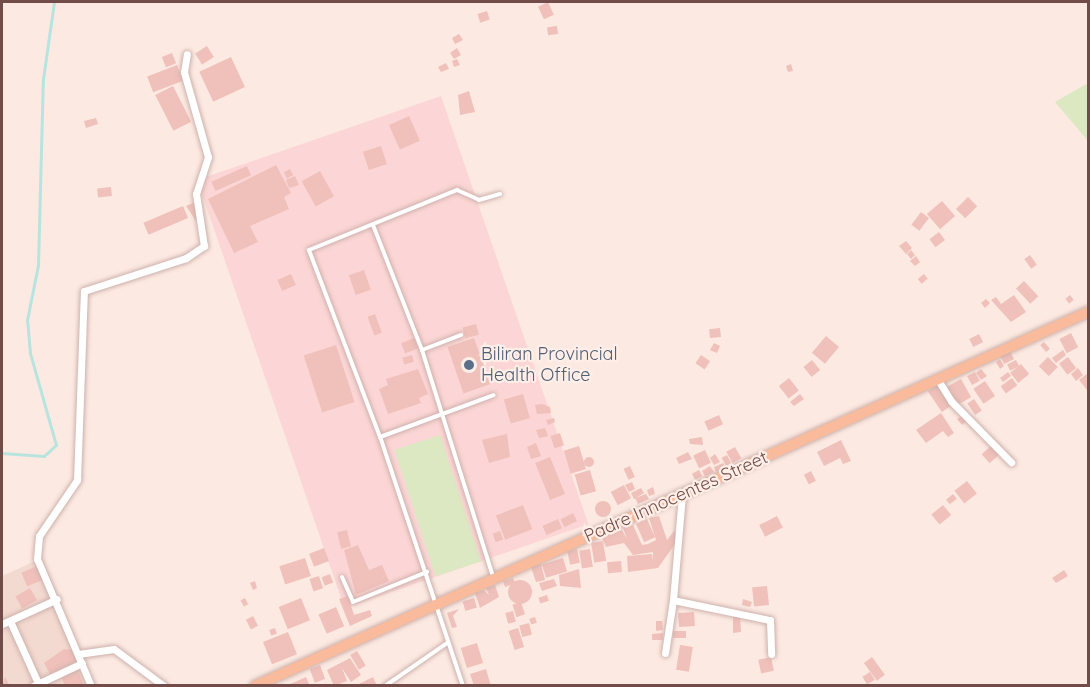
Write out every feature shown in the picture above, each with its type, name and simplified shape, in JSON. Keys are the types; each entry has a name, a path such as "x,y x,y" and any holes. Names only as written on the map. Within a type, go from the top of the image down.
{"main road":[{"name":"Padre Innocentes Street","path":"259,684 1089,312"}],"street":[{"path":"91,686 57,599 37,559 39,536 77,480 84,291 186,258 204,246 196,194 208,157 184,72 187,54"},
{"path":"938,380 951,401 1011,462"},
{"path":"666,653 682,495"},
{"path":"2,624 57,599"},
{"path":"673,600 770,620 771,654"},
{"path":"10,621 35,684 82,663"},
{"path":"78,654 114,649 164,686"}],"lane":[{"path":"463,686 447,643 438,602 380,437 309,250 457,190 479,200 500,194"},
{"path":"374,225 422,350 439,416 495,579"},
{"path":"422,350 460,335"},
{"path":"380,437 494,395"},
{"path":"342,577 353,602 427,572"},
{"path":"384,686 447,643"}],"shaded area":[{"path":"441,96 588,524 345,608 197,180"},
{"path":"42,558 94,685 2,685 2,576"}],"green space":[{"path":"1088,83 1088,141 1055,102"},
{"path":"440,435 481,561 435,576 394,450"}],"building":[{"path":"548,2 554,15 544,19 538,7"},
{"path":"487,11 490,20 480,23 477,14"},
{"path":"557,26 558,34 548,35 547,27"},
{"path":"459,34 463,40 455,44 452,38"},
{"path":"207,46 214,57 202,64 195,53"},
{"path":"457,48 461,55 454,59 450,53"},
{"path":"172,53 176,63 166,67 162,57"},
{"path":"231,57 245,87 213,102 199,72"},
{"path":"457,59 460,65 454,67 452,61"},
{"path":"446,63 449,69 441,72 438,67"},
{"path":"791,64 793,71 788,72 786,66"},
{"path":"177,65 183,81 153,92 147,76"},
{"path":"173,86 191,122 173,131 155,95"},
{"path":"469,91 475,112 460,115 458,95"},
{"path":"409,116 420,141 400,150 389,125"},
{"path":"96,118 98,124 86,128 84,121"},
{"path":"381,146 387,164 369,170 363,152"},
{"path":"276,165 291,193 284,197 289,209 250,226 258,242 234,253 208,199"},
{"path":"247,166 251,175 215,191 211,182"},
{"path":"290,169 293,175 287,178 284,172"},
{"path":"320,171 334,196 316,207 302,181"},
{"path":"295,176 299,185 289,188 286,180"},
{"path":"111,187 112,196 98,197 97,188"},
{"path":"968,197 977,206 965,218 956,209"},
{"path":"942,201 955,216 940,229 927,214"},
{"path":"195,202 202,218 196,221 186,206"},
{"path":"183,206 188,218 148,235 143,223"},
{"path":"921,212 929,218 919,231 911,225"},
{"path":"939,232 945,240 935,247 929,239"},
{"path":"906,241 912,248 906,254 899,246"},
{"path":"911,250 915,255 911,259 907,254"},
{"path":"1030,255 1037,265 1031,269 1024,259"},
{"path":"916,256 920,262 915,266 910,261"},
{"path":"364,270 371,290 356,295 349,275"},
{"path":"291,274 296,285 282,291 277,280"},
{"path":"924,274 928,279 922,284 918,279"},
{"path":"1024,281 1038,296 1030,304 1016,289"},
{"path":"1014,295 1026,312 1011,322 991,300 996,297 1001,304"},
{"path":"1070,295 1074,300 1069,303 1065,299"},
{"path":"986,299 990,303 985,308 981,303"},
{"path":"375,314 382,333 374,336 367,317"},
{"path":"476,324 479,335 465,338 462,328"},
{"path":"720,328 721,337 710,338 709,329"},
{"path":"1071,333 1078,347 1067,353 1059,339"},
{"path":"979,334 983,342 973,347 969,339"},
{"path":"826,336 839,347 825,364 812,353"},
{"path":"414,338 418,348 405,353 401,343"},
{"name":"Biliran Provincial Health Office","path":"474,338 490,384 463,393 448,347"},
{"path":"1044,342 1050,349 1046,352 1040,345"},
{"path":"714,343 720,346 717,353 710,350"},
{"path":"336,345 355,402 322,413 304,356"},
{"path":"1063,350 1066,355 1056,363 1052,358"},
{"path":"1010,351 1014,359 1004,364 1000,356"},
{"path":"412,355 414,362 404,364 402,358"},
{"path":"701,355 710,361 705,369 695,363"},
{"path":"1048,357 1058,367 1049,376 1039,366"},
{"path":"1068,357 1076,368 1067,375 1059,363"},
{"path":"1000,359 1004,366 1000,369 996,362"},
{"path":"812,360 820,370 812,377 803,367"},
{"path":"1016,360 1019,366 1010,371 1007,365"},
{"path":"1021,364 1029,374 1018,383 1010,373"},
{"path":"1078,368 1083,375 1076,381 1071,374"},
{"path":"418,369 428,394 419,398 421,403 388,414 379,389 388,385 386,379"},
{"path":"981,369 987,376 981,380 976,373"},
{"path":"975,372 980,381 972,385 967,376"},
{"path":"1008,372 1011,376 1003,382 1000,378"},
{"path":"1088,373 1088,388 1087,390 1079,380"},
{"path":"789,378 799,391 789,399 779,386"},
{"path":"1012,378 1017,385 1006,394 1001,386"},
{"path":"961,379 971,397 957,405 947,387"},
{"path":"985,381 995,396 983,404 973,389"},
{"path":"937,385 951,406 942,412 928,391"},
{"path":"523,394 530,418 511,424 504,400"},
{"path":"800,394 804,399 794,406 790,402"},
{"path":"974,399 982,411 975,415 967,403"},
{"path":"542,404 550,407 551,413 537,414 535,405"},
{"path":"941,413 954,433 948,437 943,431 926,443 916,430"},
{"path":"719,415 723,424 708,431 704,422"},
{"path":"962,416 966,422 962,425 957,419"},
{"path":"554,418 555,422 548,425 546,420"},
{"path":"545,428 548,436 539,438 536,430"},
{"path":"560,433 564,445 555,448 550,436"},
{"path":"507,434 510,457 489,463 482,440"},
{"path":"702,437 703,445 690,444 689,439"},
{"path":"841,440 851,461 843,464 840,458 824,466 817,452"},
{"path":"536,443 541,456 531,459 527,447"},
{"path":"992,445 1000,454 990,463 982,454"},
{"path":"579,446 586,469 571,474 564,451"},
{"path":"735,447 741,458 733,463 726,452"},
{"path":"705,450 711,463 699,468 693,455"},
{"path":"688,452 692,459 679,464 676,458"},
{"path":"715,454 720,462 714,465 710,458"},
{"path":"727,455 731,463 726,466 722,458"},
{"path":"550,457 565,494 550,500 535,463"},
{"path":"589,457 594,462 589,467 584,462"},
{"path":"723,463 725,467 716,472 714,467"},
{"path":"630,466 635,477 628,480 624,469"},
{"path":"710,466 714,472 705,476 702,471"},
{"path":"590,470 596,491 581,496 575,474"},
{"path":"699,470 702,476 695,480 692,474"},
{"path":"811,471 816,481 809,484 804,475"},
{"path":"967,481 977,494 964,503 954,491"},
{"path":"632,482 635,489 629,492 625,485"},
{"path":"624,485 631,498 618,505 611,492"},
{"path":"653,487 655,494 649,496 647,490"},
{"path":"641,488 644,493 634,499 631,493"},
{"path":"646,494 649,499 638,504 635,498"},
{"path":"953,494 957,499 950,504 946,500"},
{"path":"600,501 606,501 611,509 609,515 600,517 595,512 595,506"},
{"path":"523,505 532,529 505,540 496,515"},
{"path":"943,505 951,515 940,525 931,514"},
{"path":"573,513 577,521 565,527 561,519"},
{"path":"659,516 667,540 674,531 680,537 658,568 628,572 627,556 652,554 653,561 653,552 633,555 624,543 606,547 602,538 622,530 627,539 623,528 633,525 642,545 648,544 656,540 649,518"},
{"path":"777,516 783,528 765,537 759,525"},
{"path":"558,519 562,528 547,535 542,526"},
{"path":"647,519 655,537 644,542 636,524"},
{"path":"347,530 351,547 341,549 337,532"},
{"path":"500,531 503,539 496,542 493,534"},
{"path":"603,541 606,561 594,563 591,543"},
{"path":"358,545 369,570 382,565 389,581 356,595 344,550"},
{"path":"324,548 329,561 314,567 309,554"},
{"path":"577,549 580,563 570,565 567,551"},
{"path":"590,549 593,567 582,568 579,551"},
{"path":"305,558 311,576 285,584 279,566"},
{"path":"563,558 567,571 546,578 542,564"},
{"path":"621,561 622,572 608,573 607,562"},
{"path":"541,564 545,580 536,582 531,567"},
{"path":"37,566 43,580 27,586 21,573"},
{"path":"579,569 581,588 560,586 559,575"},
{"path":"1064,570 1068,576 1056,583 1052,578"},
{"path":"330,574 333,582 325,586 322,577"},
{"path":"319,576 323,588 314,591 309,579"},
{"path":"513,578 515,583 505,587 503,581"},
{"path":"554,579 557,586 542,591 539,583"},
{"path":"520,580 528,584 532,592 528,600 520,604 512,600 508,592 512,584"},
{"path":"255,581 257,588 253,590 250,583"},
{"path":"495,585 499,597 480,608 475,593 484,590 489,595 486,588"},
{"path":"767,586 769,605 754,606 752,588"},
{"path":"30,588 37,600 22,609 15,596"},
{"path":"547,595 549,601 540,603 538,598"},
{"path":"348,596 354,615 370,610 372,616 350,626 339,599"},
{"path":"245,598 248,604 244,607 241,600"},
{"path":"301,598 310,620 288,629 279,607"},
{"path":"474,598 477,608 465,611 463,602"},
{"path":"743,599 752,602 750,607 742,605"},
{"path":"521,602 525,614 516,617 512,605"},
{"path":"336,607 344,626 327,634 319,614"},
{"path":"459,609 453,616 457,627 452,628 447,613"},
{"path":"513,611 516,622 508,624 505,613"},
{"path":"694,612 695,626 679,627 678,613"},
{"path":"253,616 258,626 251,629 246,620"},
{"path":"535,617 537,623 531,625 529,619"},
{"path":"733,617 740,617 741,632 733,633"},
{"path":"656,621 662,621 663,630 656,631"},
{"path":"529,623 532,635 522,637 519,625"},
{"path":"275,628 277,634 271,636 269,630"},
{"path":"518,628 524,647 515,650 508,631"},
{"path":"673,631 686,631 686,638 673,638"},
{"path":"288,632 297,654 272,664 263,642"},
{"path":"663,633 663,640 652,640 652,634"},
{"path":"477,643 483,663 467,668 461,648"},
{"path":"680,645 693,647 689,672 676,670"},
{"path":"64,649 72,650 78,661 50,674 44,663"},
{"path":"357,651 366,666 359,670 350,655"},
{"path":"771,657 774,671 761,673 758,660"},
{"path":"872,657 885,675 877,681 864,663"},
{"path":"350,658 361,675 351,682 342,668 347,681 334,686 327,670"},
{"path":"320,665 325,679 315,683 310,669"},
{"path":"77,669 84,686 65,686 61,676"},
{"path":"486,669 491,686 474,686 470,674"},
{"path":"870,672 875,680 867,684 862,677"},
{"path":"5,677 10,686 2,686"},
{"path":"306,677 310,686 286,686"},
{"path":"373,677 377,686 355,686"}],"waterway":[{"path":"2,453 44,456 56,445 30,353 27,320 38,265 43,79 54,2"}],"place":[{"name":"Biliran Provincial Health Office","path":"469,365"}]}
